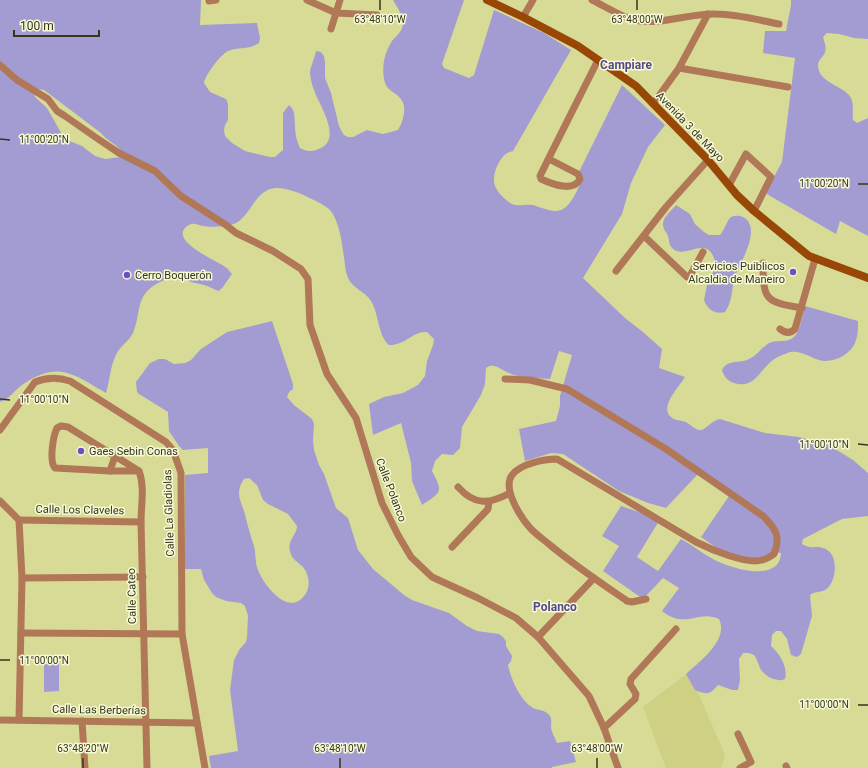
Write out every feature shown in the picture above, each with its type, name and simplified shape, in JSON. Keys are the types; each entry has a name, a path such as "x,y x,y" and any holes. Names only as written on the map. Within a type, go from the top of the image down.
{"street":[{"path":"307,0 336,13 377,15"},
{"path":"331,29 340,0"},
{"name":"Avenida 3 de Mayo","path":"487,0 578,46 636,86 708,160 754,211 809,256 868,278"},
{"path":"523,17 533,0"},
{"path":"592,0 630,19 637,20 659,21 708,14 733,15 779,24"},
{"path":"654,104 679,68 708,14"},
{"path":"549,159 578,174 580,179 578,183 570,186 559,185 541,179 540,176 598,60"},
{"name":"Calle Polanco","path":"0,65 18,80 48,100 57,111 118,153 155,171 181,196 236,233 273,251 301,269 308,279 310,325 317,348 327,374 356,418 382,503 411,557 432,577 478,598 516,618 538,637 589,696 604,728 618,768"},
{"path":"679,68 788,87"},
{"path":"729,185 746,154 771,178 754,211"},
{"path":"616,271 666,208 708,160"},
{"path":"644,236 687,277 690,276 704,252"},
{"path":"780,328 788,333 795,329 815,259"},
{"path":"763,262 764,292 771,300 782,305 802,308"},
{"name":"Calle La Gladiolas","path":"0,430 35,382 43,378 62,379 70,381 166,442 173,450 180,473 182,634 205,768"},
{"path":"505,379 530,380 567,389 666,449 763,516 769,521 777,534 777,546 774,554 758,561 736,557 706,547 557,459 539,461 515,471 510,478 510,493 522,516 532,530 559,553 627,601 632,602 646,599"},
{"path":"61,426 68,427 139,471 55,468 52,462 54,433 57,428 61,426"},
{"path":"110,471 115,456"},
{"name":"Calle Cateo","path":"139,471 143,484 140,522 143,576 147,768"},
{"path":"458,487 477,501 489,502 510,493"},
{"path":"0,502 19,520 22,578 19,720"},
{"path":"452,547 488,509 489,502"},
{"name":"Calle Los Claveles","path":"19,520 140,522"},
{"path":"22,578 143,576"},
{"path":"538,637 594,578"},
{"path":"604,728 635,699 636,694 630,684 631,679 676,629"},
{"path":"21,633 182,634"},
{"name":"Calle Las Berberías","path":"0,720 197,722"},
{"path":"82,721 85,768"},
{"path":"738,734 751,762 740,768"}],"shaded area":[{"path":"0,0 201,0 200,25 257,23 260,38 259,43 251,47 232,50 225,53 210,70 204,83 210,92 226,99 228,104 228,120 224,130 225,136 232,143 245,151 275,157 283,150 283,113 289,105 294,112 296,134 300,148 313,151 321,148 327,143 329,129 327,120 313,88 310,76 310,70 316,51 321,52 324,56 325,78 331,93 339,126 344,135 353,137 367,130 383,134 398,130 402,123 404,105 400,98 386,86 383,72 387,51 403,26 401,14 393,0 464,0 442,64 444,68 469,78 474,75 494,10 544,33 571,50 513,151 504,155 496,168 494,177 495,186 502,196 512,204 533,205 556,211 566,207 583,178 578,174 622,85 665,125 648,147 631,183 622,214 583,278 625,318 662,349 659,368 685,377 671,397 667,408 671,417 676,420 686,422 695,429 699,430 704,429 714,421 720,419 765,433 799,437 827,444 853,460 868,473 868,516 842,519 803,539 802,544 805,546 820,547 828,551 832,555 835,568 829,587 825,590 810,595 812,616 801,654 797,657 791,655 787,639 781,631 776,631 772,635 771,646 784,665 786,674 785,679 778,680 767,676 760,668 754,655 743,653 739,659 740,680 738,690 732,690 718,685 708,693 695,690 686,674 712,650 717,642 721,627 719,619 705,616 678,619 662,611 679,588 663,578 643,599 603,571 619,546 602,536 621,506 648,515 659,521 637,557 658,571 681,539 720,563 753,571 763,571 772,568 778,563 781,553 776,552 749,560 718,549 701,537 729,496 698,474 666,508 648,503 619,491 563,454 551,453 525,461 519,429 556,421 560,406 560,396 572,355 559,351 550,379 529,378 513,375 495,366 489,366 486,368 485,384 481,395 462,427 460,448 453,455 442,454 435,461 432,471 438,483 439,491 434,497 422,505 412,481 411,463 401,423 373,435 369,404 384,397 403,393 418,385 425,376 427,361 434,339 427,332 422,332 400,343 389,345 385,341 371,301 350,282 348,278 340,232 332,213 329,209 314,200 299,193 281,188 270,189 265,192 236,223 225,226 210,227 191,224 186,227 183,233 184,239 198,251 228,269 232,274 219,291 189,281 180,275 160,282 146,292 140,304 133,333 122,346 114,360 106,393 84,380 65,372 56,372 46,373 35,377 0,402","holes":["38,89 44,90 118,147 123,153 121,157 105,159 95,156 82,146 67,140 63,136 47,108 35,97 34,92"]},
{"path":"791,0 868,0 868,39 827,33 823,37 826,50 818,66 819,71 826,80 845,92 851,98 853,104 853,120 857,123 868,118 868,236 840,221 836,234 765,193 782,162 795,58 763,53 765,31 786,31"},
{"path":"676,205 690,214 695,224 709,235 720,235 731,217 735,216 744,218 748,221 751,227 750,241 735,277 731,299 725,312 718,313 709,309 704,300 707,285 715,266 712,254 708,249 697,248 679,252 674,250 670,245 663,222"},
{"path":"805,306 858,321 856,340 853,347 845,355 835,360 824,361 801,353 790,352 777,357 753,381 741,384 729,381 726,378 722,370 729,363 747,360 753,357 769,343 789,340 795,336 800,326"},
{"path":"272,321 293,384 293,389 289,392 287,397 294,405 312,419 314,424 314,450 319,465 324,474 336,508 348,518 358,550 373,569 412,600 449,613 467,626 477,631 499,634 503,637 512,656 508,665 511,676 520,695 533,708 544,711 550,716 551,730 557,743 570,741 576,762 552,768 211,768 209,756 238,751 230,690 234,660 239,650 246,642 248,616 245,606 241,603 226,601 216,597 212,593 204,580 201,569 185,569 185,475 208,473 208,448 183,450 169,431 168,412 139,394 137,392 136,382 150,363 159,359 165,359 174,364 185,363 191,360 201,349 227,332","holes":["249,478 257,485 263,500 288,514 297,526 289,547 293,558 306,571 309,584 304,597 294,603 287,602 275,594 264,582 257,567 254,546 239,493 240,486 244,479"]},
{"path":"59,663 59,691 44,692 44,664"},
{"path":"689,672 725,755 721,768 666,768 643,707"}],"place":[{"name":"Servicios Puiblicos Alcaldia de Maneiro","path":"793,272"},
{"name":"Cerro Boquerón","path":"127,275"},
{"name":"Gaes Sebin Conas","path":"81,451"}],"district":[{"name":"Campiare","path":"626,65"},
{"name":"Polanco","path":"555,607"}]}
